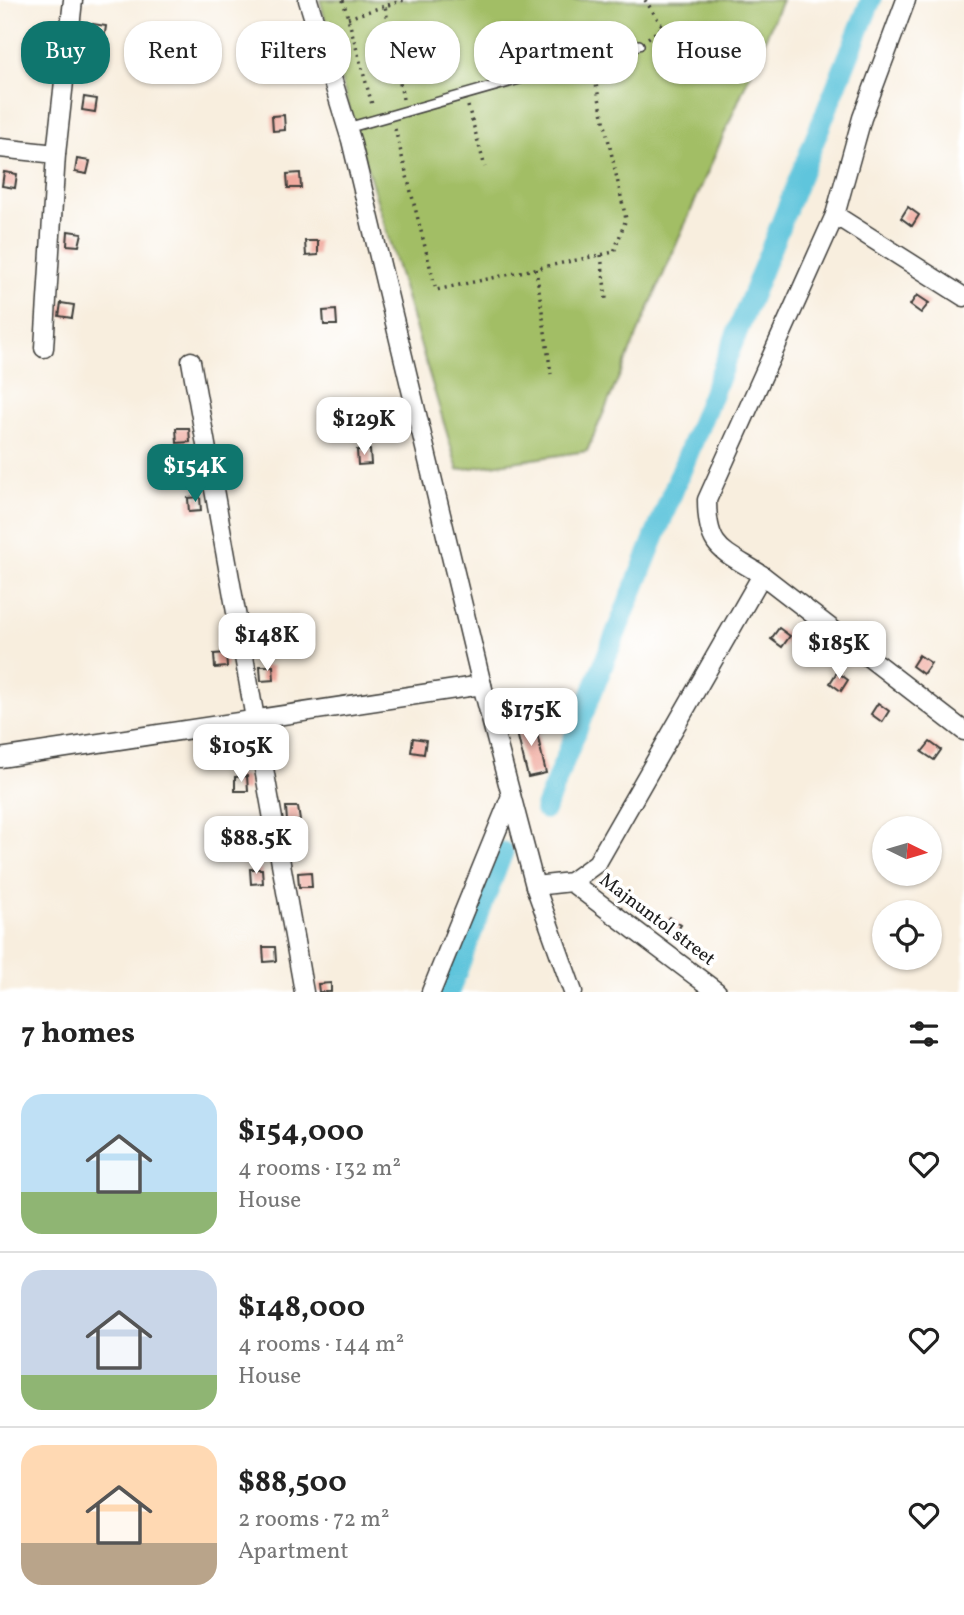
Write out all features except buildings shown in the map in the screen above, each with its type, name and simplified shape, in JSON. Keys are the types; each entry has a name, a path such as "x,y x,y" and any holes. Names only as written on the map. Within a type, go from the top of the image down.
{"street":[{"path":"44,348 56,154 73,0"},
{"path":"308,0 347,128 482,685 535,886 573,992"},
{"path":"906,0 862,118 835,215 707,500 709,537 717,546 762,575 964,731"},
{"path":"0,149 56,154"},
{"path":"835,215 964,297"},
{"path":"191,361 304,992"},
{"path":"535,886 571,882 597,863 762,575"},
{"path":"0,758 482,685"},
{"path":"431,992 511,796"},
{"name":"Majnuntol street","path":"571,882 717,992"}],"lane":[{"path":"347,128 500,84"}],"path":[{"path":"343,0 377,120"},
{"path":"348,18 404,0"},
{"path":"639,45 663,27 645,0"},
{"path":"385,6 405,111"},
{"path":"392,115 436,289 614,252 626,219 596,84"},
{"path":"464,94 485,167"},
{"path":"601,255 606,299"},
{"path":"536,269 551,374"}],"green space":[{"path":"320,0 782,0 766,37 766,21 652,21 652,84 746,84 587,451 458,470 342,84 351,84 351,21 325,21"}],"waterway":[{"path":"545,809 871,0"},
{"path":"449,992 503,852"}]}
